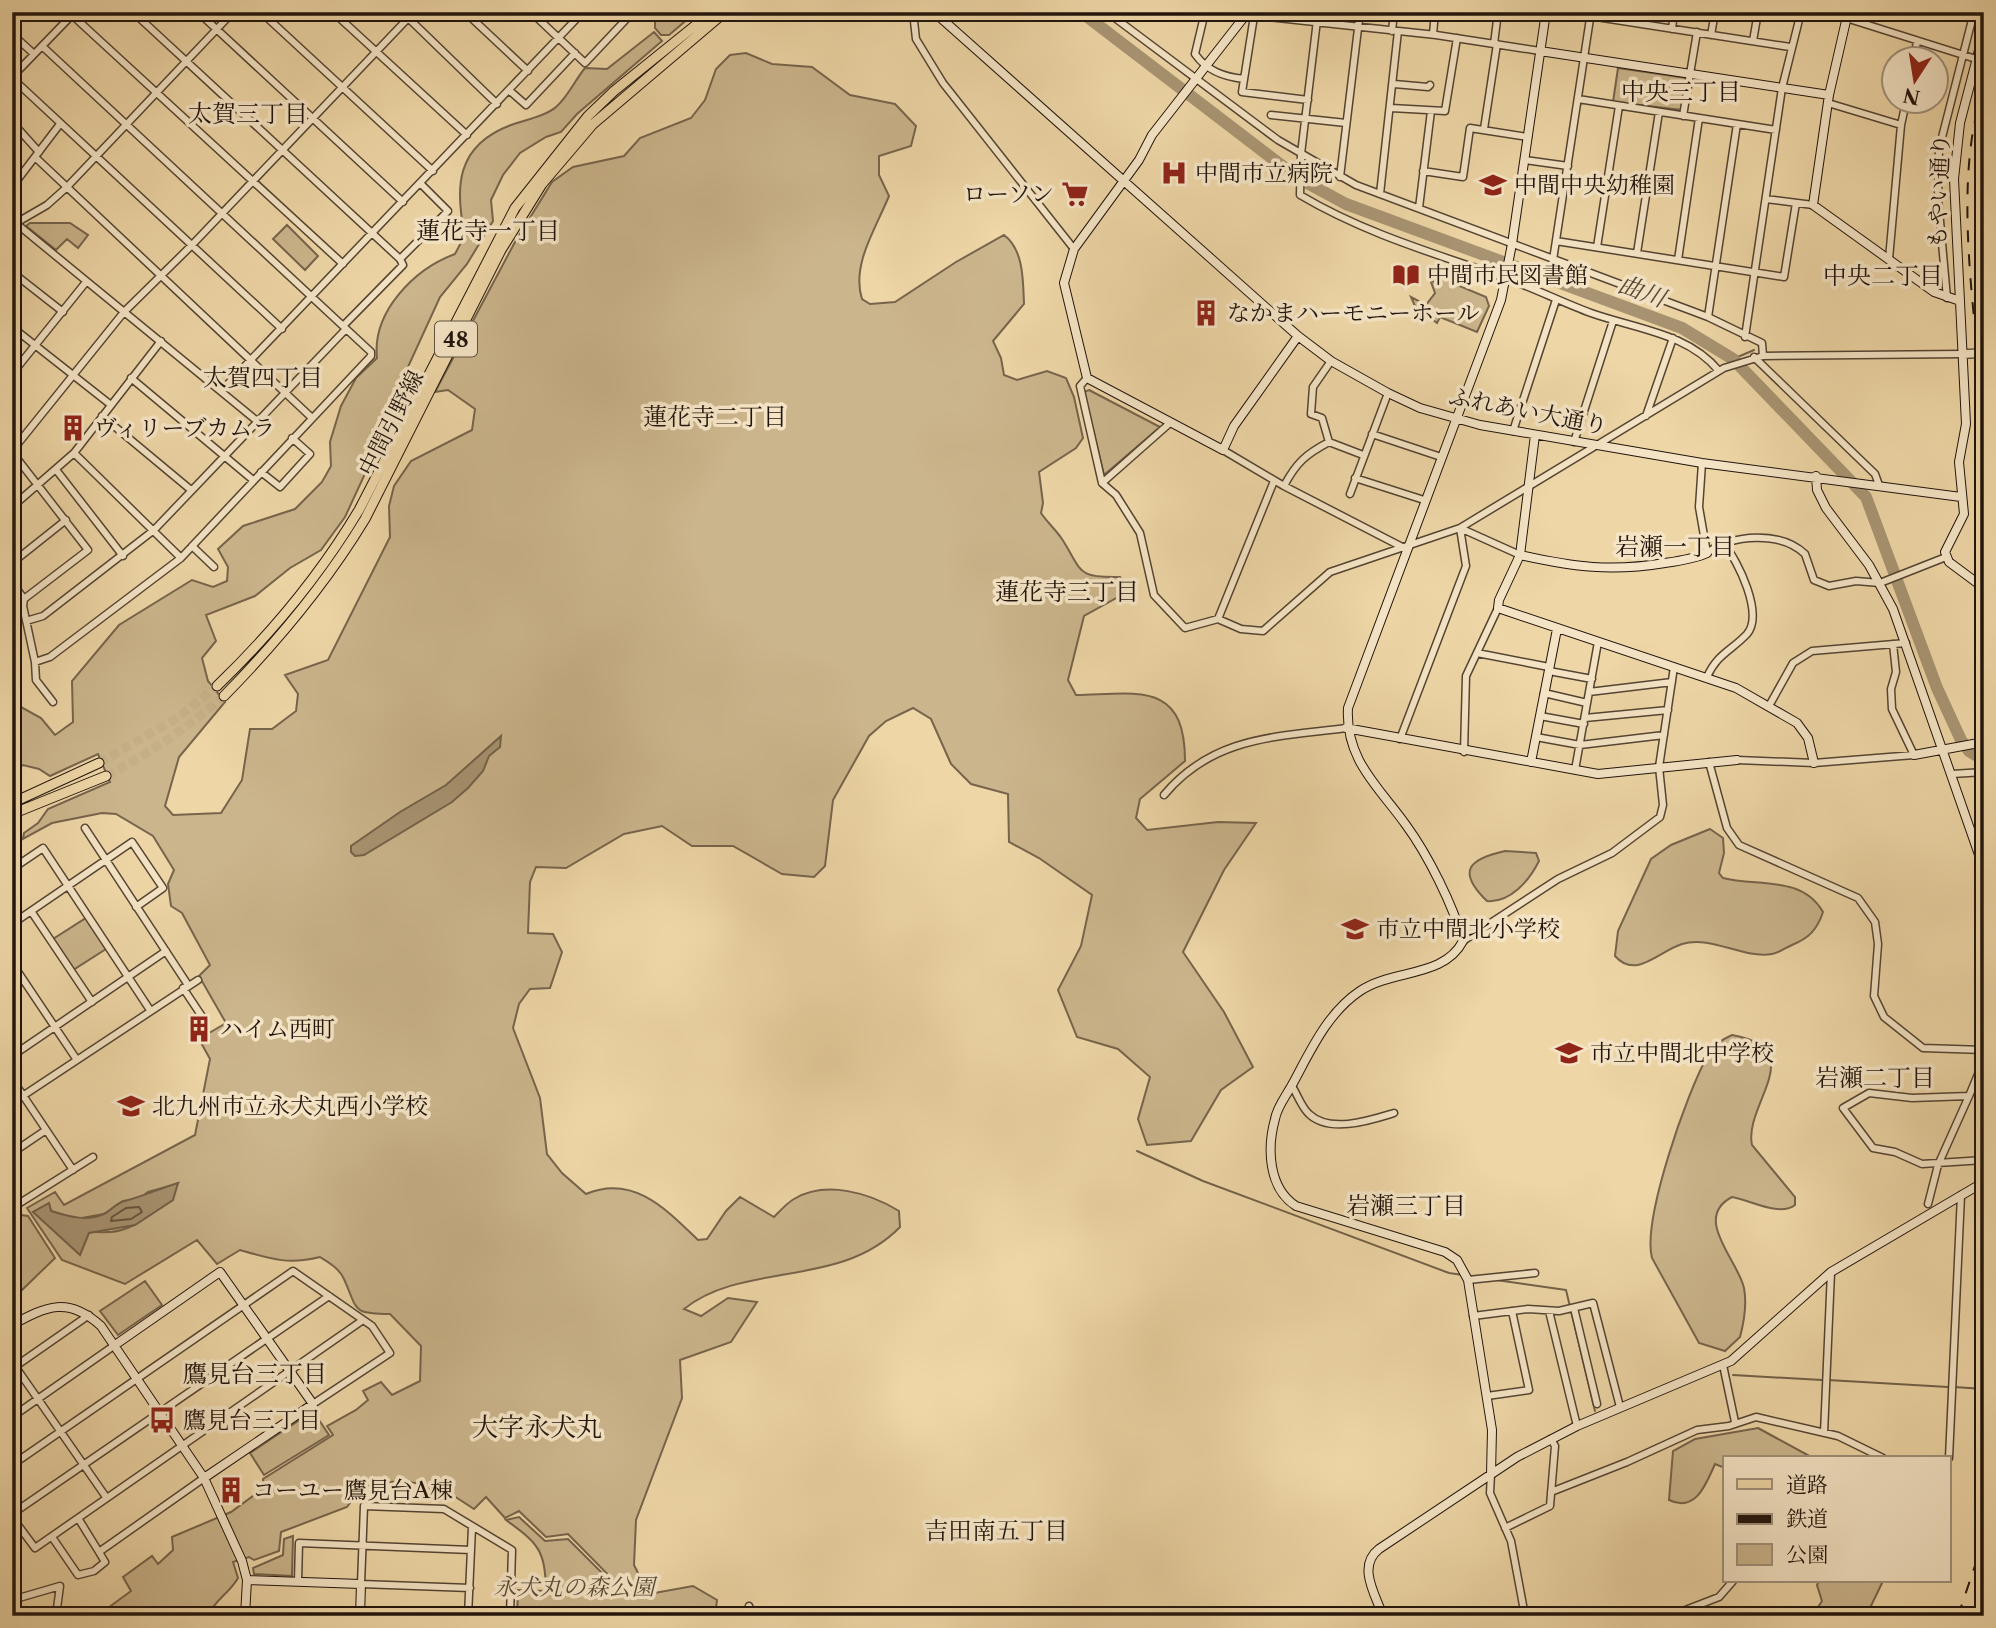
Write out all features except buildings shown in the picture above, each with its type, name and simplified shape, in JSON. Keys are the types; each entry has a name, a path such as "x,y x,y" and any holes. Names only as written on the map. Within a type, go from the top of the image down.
{"main road":[{"name":"中間引野線","path":"217,686 278,625 340,543 494,244 537,176 614,90 712,12"},
{"name":"中間引野線","path":"224,696 283,634 345,551 365,519 501,250 542,184 593,124 725,12"},
{"path":"12,803 99,763"},
{"path":"12,814 106,776"}],"street":[{"path":"26,621 43,616 155,530 403,265 400,259 133,12"},
{"path":"198,12 403,202"},
{"path":"233,12 66,188 47,205 14,222 257,421"},
{"path":"261,12 433,171"},
{"path":"333,12 467,135"},
{"path":"402,12 497,104"},
{"path":"24,599 88,550 12,452 124,312 192,245 414,12"},
{"path":"465,12 528,71"},
{"path":"531,12 585,63 634,12"},
{"path":"222,390 583,12"},
{"path":"913,12 916,39 943,83 1074,249"},
{"name":"ふれあい大通り","path":"934,12 1298,335 1331,361 1388,393 1456,418 1535,435 1702,463 1961,497"},
{"path":"1107,12 1195,83 1301,156 1340,177 1504,238 1512,247 1708,317 1762,343 1763,356"},
{"path":"1205,12 1195,54 1222,76 1244,79"},
{"path":"1221,12 1433,34 1782,88 1828,99 1901,125"},
{"path":"1318,12 1301,156 1298,188 1300,195 1349,222 1507,276 1556,300 1613,321 1673,338 1700,350 1722,370"},
{"path":"1340,177 1360,12"},
{"path":"1380,194 1394,84 1394,12"},
{"path":"1433,34 1435,12"},
{"path":"1484,129 1498,12"},
{"path":"1463,941 1426,858 1406,825 1366,776 1346,728 1354,685 1507,276 1546,12"},
{"path":"1631,22 1632,12"},
{"path":"1672,29 1674,12"},
{"path":"1711,35 1715,12"},
{"path":"1753,41 1758,12"},
{"path":"1745,337 1782,88 1790,47 1801,12"},
{"path":"1947,298 1938,199 1940,149 1974,12"},
{"path":"282,329 12,77 73,14 343,264"},
{"path":"1250,14 1152,135 1125,180 1074,249 1064,284 1087,378 1223,450 1274,481 1406,549"},
{"path":"1250,14 1242,92 1308,100"},
{"path":"1553,260 1590,14 1790,47"},
{"path":"1813,205 1828,99 1847,15 1976,59"},
{"name":"もやい通り","path":"1946,557 1947,545 1964,514 1959,463 1966,424 1954,179 1960,123 1984,31"},
{"path":"1684,116 1697,32"},
{"path":"12,34 34,54"},
{"path":"1391,107 1445,111 1457,38"},
{"path":"1916,46 1917,41"},
{"path":"36,662 50,657 181,558 372,356 345,327 42,46"},
{"path":"510,91 526,105 575,53"},
{"path":"1394,84 1430,85"},
{"path":"1578,100 1776,130"},
{"path":"1597,247 1619,106"},
{"path":"1419,208 1431,111"},
{"path":"1637,253 1659,112"},
{"path":"1271,115 1346,123"},
{"path":"1889,259 1903,116"},
{"path":"1678,260 1699,118"},
{"path":"12,122 66,188 312,418"},
{"path":"12,187 60,124"},
{"path":"1708,317 1737,124"},
{"path":"1423,172 1462,177 1470,128 1528,137"},
{"path":"1525,159 1568,166"},
{"path":"400,259 448,211 421,184"},
{"path":"1766,199 1813,205 1934,292 1959,301"},
{"path":"1556,241 1784,277 1796,204"},
{"path":"12,272 63,312"},
{"path":"12,374 86,282"},
{"path":"1513,431 1556,300"},
{"path":"1574,442 1613,321"},
{"path":"12,327 111,405"},
{"path":"1223,450 1234,426 1298,335"},
{"path":"1646,417 1673,338"},
{"path":"12,507 57,471 74,453 161,341"},
{"path":"1087,378 1080,386 1102,482 1116,495 1140,533 1154,595 1185,628 1218,618 1241,629 1264,631 1330,572 1406,549 1460,528 1722,370 1752,357 1984,353"},
{"path":"1752,357 1875,474 1879,485"},
{"path":"1329,442 1322,418 1311,414 1313,387 1331,361"},
{"path":"131,378 254,480"},
{"path":"1350,494 1388,393"},
{"path":"102,416 191,490"},
{"path":"1102,482 1171,423"},
{"path":"1372,434 1441,457"},
{"path":"1464,752 1466,676 1520,555 1535,435"},
{"path":"261,472 279,487 310,454 292,438"},
{"path":"1284,486 1294,465 1304,455 1329,442 1363,455"},
{"path":"74,453 181,558"},
{"path":"1702,463 1699,507 1707,553"},
{"path":"57,471 123,555"},
{"path":"1816,476 1817,490 1826,509 1880,583 1906,643 1984,869"},
{"path":"1355,478 1424,500"},
{"path":"1218,618 1274,481"},
{"path":"12,563 66,520"},
{"path":"1460,528 1520,555 1604,570 1635,568 1707,553 1724,544 1754,538 1785,543 1805,554 1811,575 1823,585 1856,581 1880,583 1946,557 1984,588"},
{"path":"1400,739 1466,566 1460,528"},
{"path":"1707,677 1714,662 1748,633 1754,621 1750,594 1724,544"},
{"path":"192,546 214,567"},
{"path":"12,582 24,599 26,621 36,662 36,680 53,702"},
{"path":"1498,608 1707,677 1769,706 1803,731 1814,762"},
{"path":"1531,762 1557,629"},
{"path":"1575,770 1598,642"},
{"path":"1769,706 1793,663 1812,651 1906,643"},
{"path":"1892,644 1896,672 1891,689 1892,709 1914,755"},
{"path":"1477,653 1592,679"},
{"path":"1525,1616 1511,1541 1490,1493 1492,1430 1468,1280 1457,1260 1445,1252 1296,1206 1287,1199 1278,1186 1270,1158 1275,1115 1320,1033 1359,991 1377,981 1446,963 1457,953 1463,941 1558,879 1612,853 1655,821 1663,805 1659,768 1674,667"},
{"path":"1589,692 1672,682"},
{"path":"1544,693 1587,702"},
{"path":"1540,716 1584,721 1668,710"},
{"path":"1164,794 1194,765 1224,749 1254,739 1346,728 1464,752 1598,774 1737,760 1814,762 1914,755 1984,741"},
{"path":"1536,737 1580,745 1664,735"},
{"path":"1709,762 1727,828 1739,845 1858,898 1875,922 1878,944 1874,996 1884,1017 1923,1048 1984,1050"},
{"path":"1952,774 1984,772"},
{"path":"85,828 166,951 203,1018"},
{"path":"12,924 132,842 163,888 136,907"},
{"path":"12,869 43,848 150,1010"},
{"path":"31,911 92,1002"},
{"path":"12,1042 15,1054 166,951"},
{"path":"12,962 77,1060"},
{"path":"12,1104 198,980"},
{"path":"1928,1205 1938,1165 1984,1060"},
{"path":"12,1079 73,1170"},
{"path":"1292,1086 1309,1115 1321,1119 1344,1125 1360,1124 1394,1113"},
{"path":"1969,1096 1912,1098 1870,1093 1843,1108 1873,1148 1895,1152 1922,1164 1984,1160"},
{"path":"12,1153 46,1130"},
{"path":"12,1208 93,1157"},
{"path":"1383,1616 1367,1567 1372,1555 1490,1474 1551,1440 1620,1407 1723,1365 1749,1348 1784,1311 1831,1272 1984,1182"},
{"path":"1949,1456 1961,1195"},
{"path":"12,1465 293,1271 372,1326 390,1353 99,1552"},
{"path":"12,1417 220,1272 313,1404"},
{"path":"1824,1433 1831,1272"},
{"path":"1468,1280 1535,1273"},
{"path":"329,1296 12,1516 35,1548 363,1320"},
{"path":"1473,1316 1512,1311 1549,1311 1592,1303 1620,1407"},
{"path":"12,1325 43,1308 73,1308 89,1315 114,1345 204,1478 242,1561 247,1580 245,1616"},
{"path":"1574,1308 1597,1404"},
{"path":"1487,1396 1529,1390 1512,1311"},
{"path":"1549,1311 1577,1426"},
{"path":"89,1315 14,1367 106,1497"},
{"path":"1723,1365 1735,1422"},
{"path":"1551,1492 1628,1462 1697,1430 1729,1426 1735,1422 1762,1417 1838,1436 1879,1456"},
{"path":"1505,1528 1550,1506 1555,1454 1551,1440"},
{"path":"360,1616 364,1506 444,1508 512,1550 510,1616"},
{"path":"52,1537 78,1575 94,1571 105,1562 78,1518"},
{"path":"468,1616 472,1527"},
{"path":"298,1581 299,1543 471,1550"},
{"path":"247,1580 470,1588"},
{"path":"1670,1616 1718,1597 1732,1582"},
{"path":"12,1600 60,1586 56,1616"},
{"path":"749,1606 752,1616"},
{"path":"1583,1616 1626,1616"}],"green space":[{"path":"664,12 696,12 669,35 661,35 655,28 655,18"},
{"path":"654,32 662,41 577,114 561,132 546,137 520,153 503,175 491,200 493,221 467,264 440,297 374,441 364,476 345,517 321,550 290,568 255,596 206,615 216,641 202,658 208,681 225,702 179,757 165,806 173,815 221,813 242,780 250,729 272,729 296,711 298,694 285,675 328,660 390,537 389,506 394,486 411,461 472,430 475,409 448,390 435,392 515,242 552,182 573,167 624,156 640,138 691,118 705,100 716,69 730,55 746,53 772,64 812,67 850,95 895,104 916,126 911,146 879,156 879,175 889,196 862,260 859,286 862,299 870,304 895,302 956,262 1004,235 1011,241 1019,257 1024,304 993,341 1001,358 1004,375 1017,380 1047,371 1066,378 1074,397 1083,438 1076,448 1039,472 1043,503 1041,513 1060,536 1082,571 1095,576 1120,577 1129,591 1084,616 1068,680 1076,695 1137,694 1153,697 1167,704 1177,716 1183,735 1185,761 1140,799 1136,818 1147,830 1218,822 1256,823 1224,870 1183,952 1224,1012 1253,1067 1221,1090 1191,1141 1147,1145 1138,1119 1150,1077 1118,1049 1077,1037 1058,990 1081,946 1092,895 1039,858 1009,842 1008,794 971,784 951,764 931,719 913,708 886,721 869,736 833,800 825,866 814,877 782,874 733,846 692,846 662,826 624,834 566,868 536,867 530,882 528,933 553,934 562,952 550,988 530,989 519,1004 513,1028 540,1098 547,1154 562,1173 586,1194 619,1188 648,1198 674,1217 698,1240 707,1239 726,1211 740,1197 774,1217 794,1199 820,1190 848,1191 875,1199 899,1211 900,1227 876,1246 849,1259 821,1268 735,1285 708,1294 684,1309 701,1316 728,1298 757,1302 731,1342 680,1360 682,1398 636,1520 634,1565 647,1591 627,1594 568,1534 546,1537 519,1511 505,1518 486,1497 474,1509 451,1494 440,1498 423,1485 403,1481 361,1488 347,1507 281,1532 279,1551 254,1560 249,1557 233,1562 238,1578 214,1605 208,1616 129,1616 126,1607 97,1616 131,1591 123,1577 152,1556 158,1564 173,1550 172,1537 231,1512 264,1488 263,1479 333,1435 327,1426 368,1400 363,1391 381,1382 392,1395 420,1381 421,1346 390,1314 368,1313 358,1308 342,1275 320,1257 298,1261 280,1260 240,1250 217,1264 197,1240 125,1284 62,1260 27,1208 55,1192 64,1205 195,1135 210,1059 199,1039 226,1023 199,976 210,965 182,913 171,906 168,884 174,870 153,836 116,814 102,813 52,823 23,839 24,833 38,823 48,809 110,782 98,754 50,776 39,769 23,765 12,774 12,702 41,718 55,735 73,722 72,681 119,625 192,580 213,587 227,581 228,567 218,549 243,526 295,509 322,482 331,466 330,442 341,406 356,378 377,358 381,324 389,309 411,281 455,254 465,235 460,184 470,156 479,144 493,133 556,107 585,68 607,69","holes":["177,1184 140,1222 121,1230 83,1230 34,1212 49,1204 51,1211 76,1219 104,1214 123,1201 139,1199 148,1192"]},
{"path":"1618,68 1687,78 1682,110 1613,102"},
{"path":"30,223 70,223 88,235 78,248 67,239 56,250 26,226"},
{"path":"287,225 318,256 305,270 273,239"},
{"path":"1449,278 1457,285 1486,297 1489,306 1477,332 1440,317 1437,323 1415,306 1411,297 1426,305 1435,293 1431,282"},
{"path":"1089,390 1160,427 1104,475 1084,392"},
{"path":"1710,829 1723,838 1724,853 1719,873 1723,878 1778,884 1803,892 1814,900 1823,912 1815,929 1803,939 1772,954 1761,955 1693,942 1682,944 1639,965 1623,963 1615,956 1618,931 1651,859 1671,845"},
{"path":"1505,851 1536,853 1539,861 1518,889 1503,898 1487,901 1472,882 1471,868 1483,858"},
{"path":"86,918 106,949 73,970 53,939"},
{"path":"1732,1035 1755,1042 1768,1052 1771,1065 1769,1080 1756,1113 1752,1145 1795,1197 1795,1205 1773,1209 1732,1197 1721,1206 1716,1216 1721,1240 1740,1277 1745,1300 1740,1337 1725,1351 1699,1343 1652,1258 1651,1240 1668,1156 1689,1097 1710,1051"},
{"path":"14,1214 28,1216 55,1258 22,1290 12,1272"},
{"path":"145,1281 162,1305 118,1335 100,1311"},
{"path":"313,1411 329,1435 264,1475 250,1453"},
{"path":"1758,1428 1809,1456 1723,1456 1723,1467 1715,1464 1704,1488 1693,1500 1678,1503 1669,1500 1673,1451 1695,1439"},
{"name":"永犬丸の森公園","path":"519,1517 545,1541 568,1539 627,1598 693,1586 717,1600 715,1616 517,1616 518,1590 546,1591 544,1566 538,1549 526,1535 506,1520"},
{"path":"293,1536 292,1576 254,1574 253,1568 283,1555 284,1539"},
{"path":"1818,1582 1883,1582 1869,1610 1871,1616 1812,1616 1822,1601"}],"water":[{"path":"501,736 500,747 489,756 483,771 452,802 364,855 355,856 351,852 351,846 400,812 446,785"},
{"path":"178,1183 173,1200 135,1225 89,1233 80,1255 33,1212 49,1203 51,1211 72,1217 99,1216 117,1204"}],"waterway":[{"name":"曲川","path":"1081,12 1298,178 1346,204 1682,328 1733,359 1866,497 1937,688 1961,740 1969,751 1984,760"},
{"path":"1733,359 1754,350"},
{"path":"1137,1151 1203,1181 1449,1273 1463,1275"},
{"path":"1496,1280 1566,1290 1595,1411"},
{"path":"1733,1375 1822,1380"},
{"path":"1828,1380 1948,1387"},
{"path":"1954,1387 1984,1389"}],"tunnel":[{"path":"99,763 179,717 217,686"},
{"path":"106,776 168,739 224,696"}],"railway":[{"path":"1984,88 1974,125 1967,207 1984,417"},
{"path":"1984,149 1981,185 1984,256"},
{"path":"1958,1616 1984,1539"}],"place":[{"name":"中間市立病院","path":"1174,173"},
{"name":"中間中央幼稚園","path":"1493,185"},
{"name":"ローソン","path":"1075,194"},
{"name":"中間市民図書館","path":"1406,275"},
{"name":"なかまハーモニーホール","path":"1206,313"},
{"name":"ヴィリーブカムラ","path":"73,428"},
{"name":"市立中間北小学校","path":"1355,929"},
{"name":"ハイム西町","path":"199,1029"},
{"name":"市立中間北中学校","path":"1569,1053"},
{"name":"北九州市立永犬丸西小学校","path":"131,1106"},
{"name":"鷹見台三丁目","path":"162,1420"},
{"name":"コーユー鷹見台A棟","path":"231,1490"}],"district":[{"name":"中央三丁目","path":"1681,91"},
{"name":"太賀三丁目","path":"248,113"},
{"name":"蓮花寺一丁目","path":"488,230"},
{"name":"中央二丁目","path":"1883,275"},
{"name":"太賀四丁目","path":"263,377"},
{"name":"蓮花寺二丁目","path":"715,416"},
{"name":"岩瀬一丁目","path":"1675,546"},
{"name":"蓮花寺三丁目","path":"1067,591"},
{"name":"岩瀬二丁目","path":"1875,1077"},
{"name":"岩瀬三丁目","path":"1406,1205"},
{"name":"鷹見台三丁目","path":"255,1373"},
{"name":"大字永犬丸","path":"537,1427"},
{"name":"吉田南五丁目","path":"996,1530"}]}
